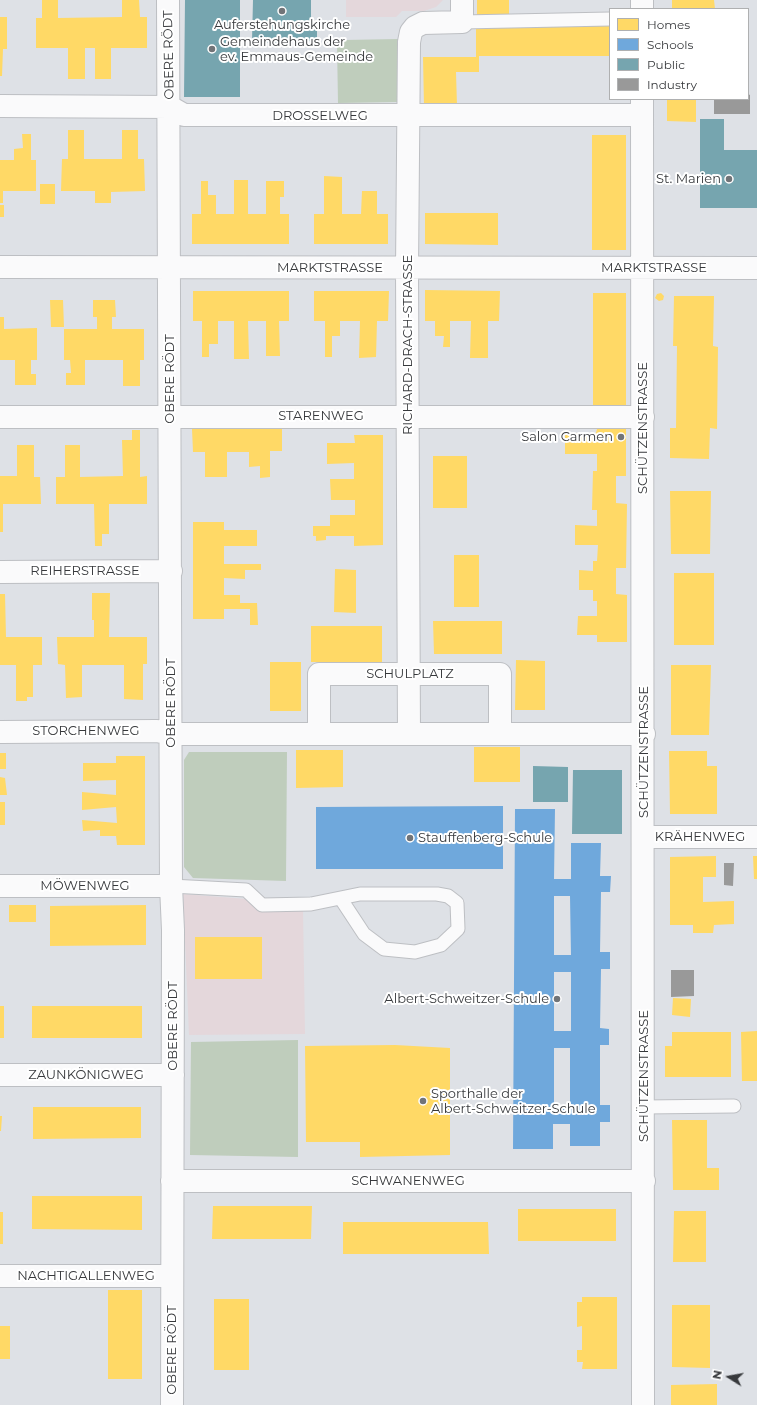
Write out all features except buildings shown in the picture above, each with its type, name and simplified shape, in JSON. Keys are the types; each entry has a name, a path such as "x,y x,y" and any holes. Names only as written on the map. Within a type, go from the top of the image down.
{"street":[{"name":"OBERE RÖDT","path":"168,0 170,107 172,1405"},
{"path":"462,0 462,22"},
{"name":"RICHARD-DRACH-STRASSE","path":"409,734 409,42 411,32 415,27 423,23 462,22"},
{"name":"DROSSELWEG","path":"0,106 170,107 184,116 408,116 642,107"},
{"name":"SCHÜTZENSTRASSE","path":"642,107 644,734 643,1405"},
{"name":"MARKTSTRASSE","path":"0,267 408,269 757,268"},
{"name":"STARENWEG","path":"0,417 643,417"},
{"name":"REIHERSTRASSE","path":"0,572 171,571"},
{"name":"SCHULPLATZ","path":"319,734 319,674 500,674 500,734"},
{"name":"STORCHENWEG","path":"0,732 157,731 171,734"},
{"path":"171,734 644,734"},
{"name":"KRÄHENWEG","path":"644,837 757,837"},
{"name":"MÖWENWEG","path":"0,886 171,886"},
{"name":"ZAUNKÖNIGWEG","path":"0,1075 172,1075"},
{"name":"SCHWANENWEG","path":"172,1181 644,1181"},
{"name":"NACHTIGALLENWEG","path":"0,1276 172,1276"}],"lane":[{"path":"462,22 609,19"},
{"path":"171,886 246,890 262,905 311,904 360,894 437,894 448,896 457,903 458,929 442,945 415,952 384,949 364,934 341,899"},
{"path":"644,1106 734,1106"}],"shaded area":[{"path":"346,0 443,0 436,7 424,11 402,11 396,17 346,17"},
{"path":"183,894 247,899 303,909 305,1034 189,1035"}],"green space":[{"path":"398,39 399,102 338,103 337,44 344,44 344,40"},
{"path":"189,752 287,752 286,881 193,878 184,867 184,760"},
{"path":"298,1040 298,1157 190,1155 191,1042"}],"place":[{"name":"Auferstehungskirche","path":"282,11"},
{"name":"Gemeindehaus der ev. Emmaus-Gemeinde","path":"212,49"},
{"name":"St. Marien","path":"729,179"},
{"name":"Salon Carmen","path":"621,437"},
{"name":"Stauffenberg-Schule","path":"410,838"},
{"name":"Albert-Schweitzer-Schule","path":"557,999"},
{"name":"Sporthalle der Albert-Schweitzer-Schule","path":"423,1101"}]}
